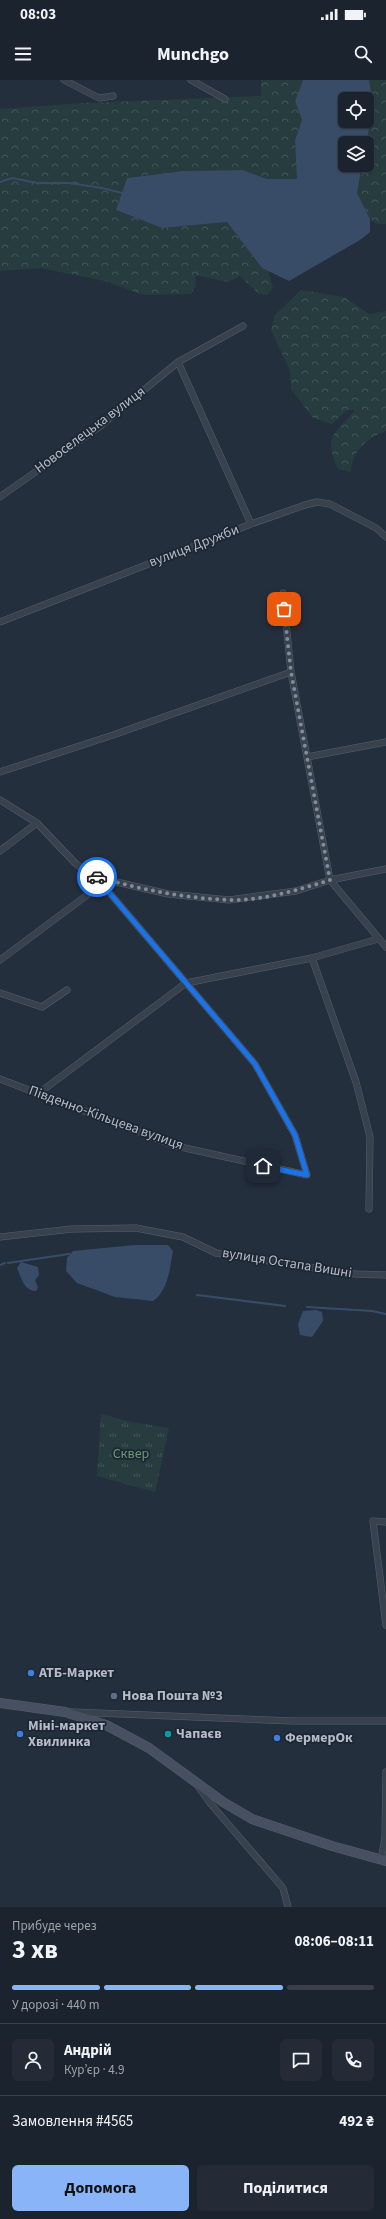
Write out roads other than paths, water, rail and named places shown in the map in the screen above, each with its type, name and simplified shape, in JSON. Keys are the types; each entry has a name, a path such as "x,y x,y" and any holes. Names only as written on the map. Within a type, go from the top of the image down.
{"main road":[{"path":"0,1703 65,1712 106,1725 149,1748 193,1778 223,1802 252,1819 332,1846 384,1860"}],"street":[{"path":"64,80 99,98 113,96"},
{"path":"191,80 224,99"},
{"name":"Новоселецька вулиця","path":"0,497 98,427 178,362 243,326"},
{"path":"178,362 251,524"},
{"name":"вулиця Дружби","path":"0,622 251,524 317,502 330,504 376,528 386,537"},
{"path":"283,594 291,672 307,757 313,802 330,880 386,947"},
{"path":"0,772 291,672"},
{"path":"307,757 386,742"},
{"path":"0,800 37,823 75,863 102,884 186,983"},
{"path":"0,851 37,823"},
{"path":"91,876 168,894 229,900 296,891 330,880 386,869"},
{"path":"0,960 102,884"},
{"path":"39,1093 186,983 312,958 378,939"},
{"path":"312,958 356,1082 370,1137 368,1209"},
{"name":"Південно-Кільцева вулиця","path":"0,1079 176,1146 307,1175 295,1135 255,1064 186,983"},
{"path":"0,992 42,1007 67,990"},
{"name":"вулиця Остапа Вишні","path":"0,1237 72,1229 136,1228 183,1237 216,1252 355,1274 386,1275"},
{"path":"386,1522 373,1521 386,1625"},
{"path":"65,1712 293,1721 386,1721"},
{"path":"384,1860 386,1772"},
{"path":"193,1778 210,1803 279,1882 287,1897 288,1907"}],"water":[{"path":"303,80 369,80 371,92 338,92 338,128 369,128 368,136 338,136 338,172 361,172 357,193 370,219 370,232 360,240 289,281 262,268 227,222 162,228 116,210 127,178 183,171 243,170 267,179 297,179 295,140 302,120 295,101"},
{"path":"135,1245 168,1245 173,1251 168,1279 158,1297 153,1301 115,1297 77,1283 66,1271 67,1258 73,1251"},
{"path":"21,1262 38,1267 39,1275 35,1280 38,1288 36,1291 29,1289 22,1279 17,1268"},
{"path":"316,1310 322,1312 323,1321 312,1337 300,1335 298,1324 303,1311"}],"waterway":[{"path":"0,182 12,178 37,183 69,183 102,188 122,193"},
{"path":"8,1263 69,1254"},
{"path":"0,1265 5,1263"},
{"path":"197,1295 285,1306"},
{"path":"307,1307 372,1311 386,1314"}],"place":[{"name":"АТБ-Маркет","path":"31,1673"},
{"name":"Нова Пошта №3","path":"114,1696"},
{"name":"Міні-маркет Хвилинка","path":"20,1734"},
{"name":"Чапаєв","path":"168,1734"},
{"name":"ФермерОк","path":"277,1738"}],"park label":[{"name":"Сквер","path":"131,1454"}]}
